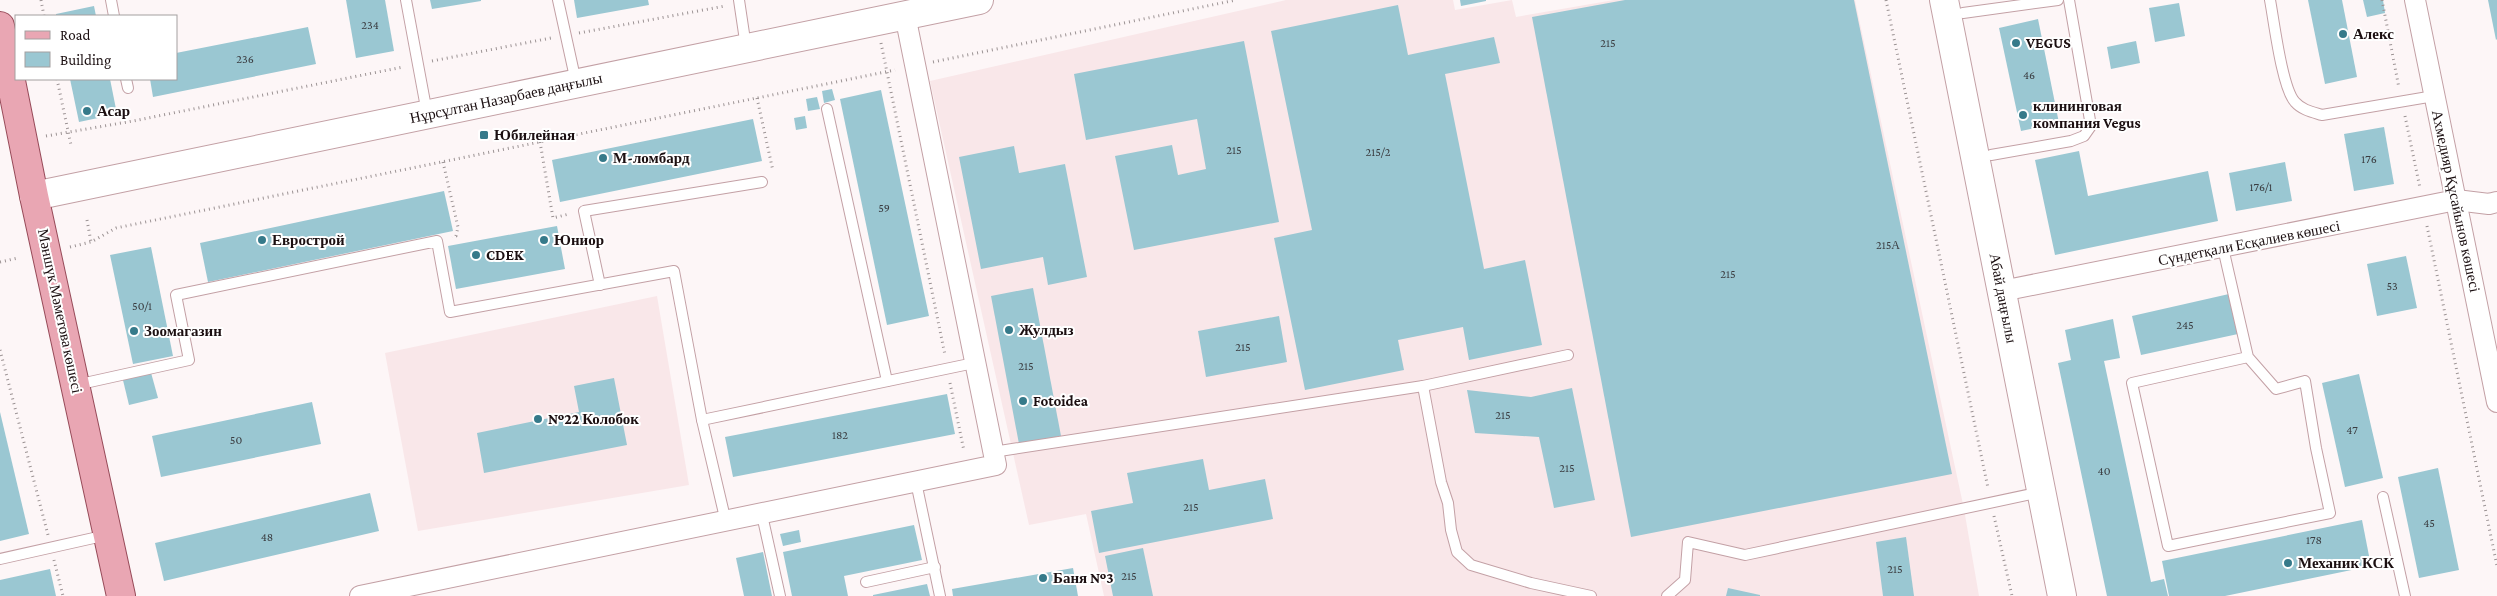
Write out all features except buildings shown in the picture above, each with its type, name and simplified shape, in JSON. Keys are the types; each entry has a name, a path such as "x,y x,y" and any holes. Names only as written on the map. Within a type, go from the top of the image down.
{"main road":[{"name":"Нұрсұлтан Назарбаев даңғылы","path":"34,196 877,22 951,3 979,0"},
{"name":"Абай даңғылы","path":"1954,7 2002,291 2062,596"},
{"name":"Мәншүк Мәметова көшесі","path":"0,26 34,196 121,596"}],"street":[{"name":"Ахмедияр Құсайынов көшесі","path":"2415,0 2497,402"},
{"path":"360,596 762,515 996,465 905,15"},
{"name":"Сүндетқали Есқалиев көшесі","path":"2002,291 2456,200 2489,204 2497,202"}],"lane":[{"path":"111,0 114,15"},
{"path":"406,0 427,114"},
{"path":"558,0 576,83"},
{"path":"1954,7 2058,0"},
{"path":"1991,155 2071,141 2084,136 2091,126 2069,0"},
{"path":"2270,0 2287,88 2294,101 2306,110 2322,115 2434,96"},
{"path":"739,2 746,48"},
{"path":"827,109 887,381"},
{"path":"600,285 584,211 762,182"},
{"path":"76,385 189,360 176,295 437,241 450,312 674,271 702,420 726,522"},
{"path":"2224,248 2248,357 2276,389 2305,381 2316,448 2330,513 2168,546 2132,383 2248,357"},
{"path":"993,452 1423,386 1568,355"},
{"path":"702,420 974,363"},
{"path":"1423,386 1441,482 1448,504 1450,530 1457,552 1471,565 1531,583 1591,596"},
{"path":"916,482 940,596"},
{"path":"1667,596 1684,580 1688,542 1745,555 2042,492"},
{"path":"2383,497 2405,596"},
{"path":"762,515 780,596"},
{"path":"0,559 108,535"},
{"path":"866,582 935,567"}],"path":[{"path":"41,0 44,15"},
{"path":"70,247 91,242 116,228 1236,0"},
{"path":"1886,0 2012,596"},
{"path":"2382,0 2497,566"},
{"path":"43,136 739,2"},
{"path":"877,22 968,471"},
{"path":"57,80 71,146"},
{"path":"757,98 773,172 762,182"},
{"path":"540,142 553,218 584,211"},
{"path":"437,241 456,236 458,227 443,162"},
{"path":"87,220 91,242"},
{"path":"0,262 18,258"},
{"path":"0,350 63,596"}],"shaded area":[{"path":"1286,0 1453,0 1455,10 1512,0 1516,17 1614,0 1855,0 1964,509 1979,596 1104,596 1086,514 1029,525 930,81"},
{"name":"№22 Колобок","path":"657,296 689,485 418,531 385,353"}],"place":[{"name":"Алекс","path":"2343,34"},
{"name":"VEGUS","path":"2016,43"},
{"name":"Асар","path":"87,111"},
{"name":"клининговая компания Vegus","path":"2023,115"},
{"name":"Юбилейная","path":"484,135"},
{"name":"М-ломбард","path":"603,158"},
{"name":"Еврострой","path":"262,240"},
{"name":"Юниор","path":"544,240"},
{"name":"CDEK","path":"476,255"},
{"name":"Жулдыз","path":"1009,330"},
{"name":"Зоомагазин","path":"134,331"},
{"name":"Fotoidea","path":"1023,401"},
{"name":"№22 Колобок","path":"538,419"},
{"name":"Механик КСК","path":"2288,563"},
{"name":"Баня №3","path":"1043,578"}]}
